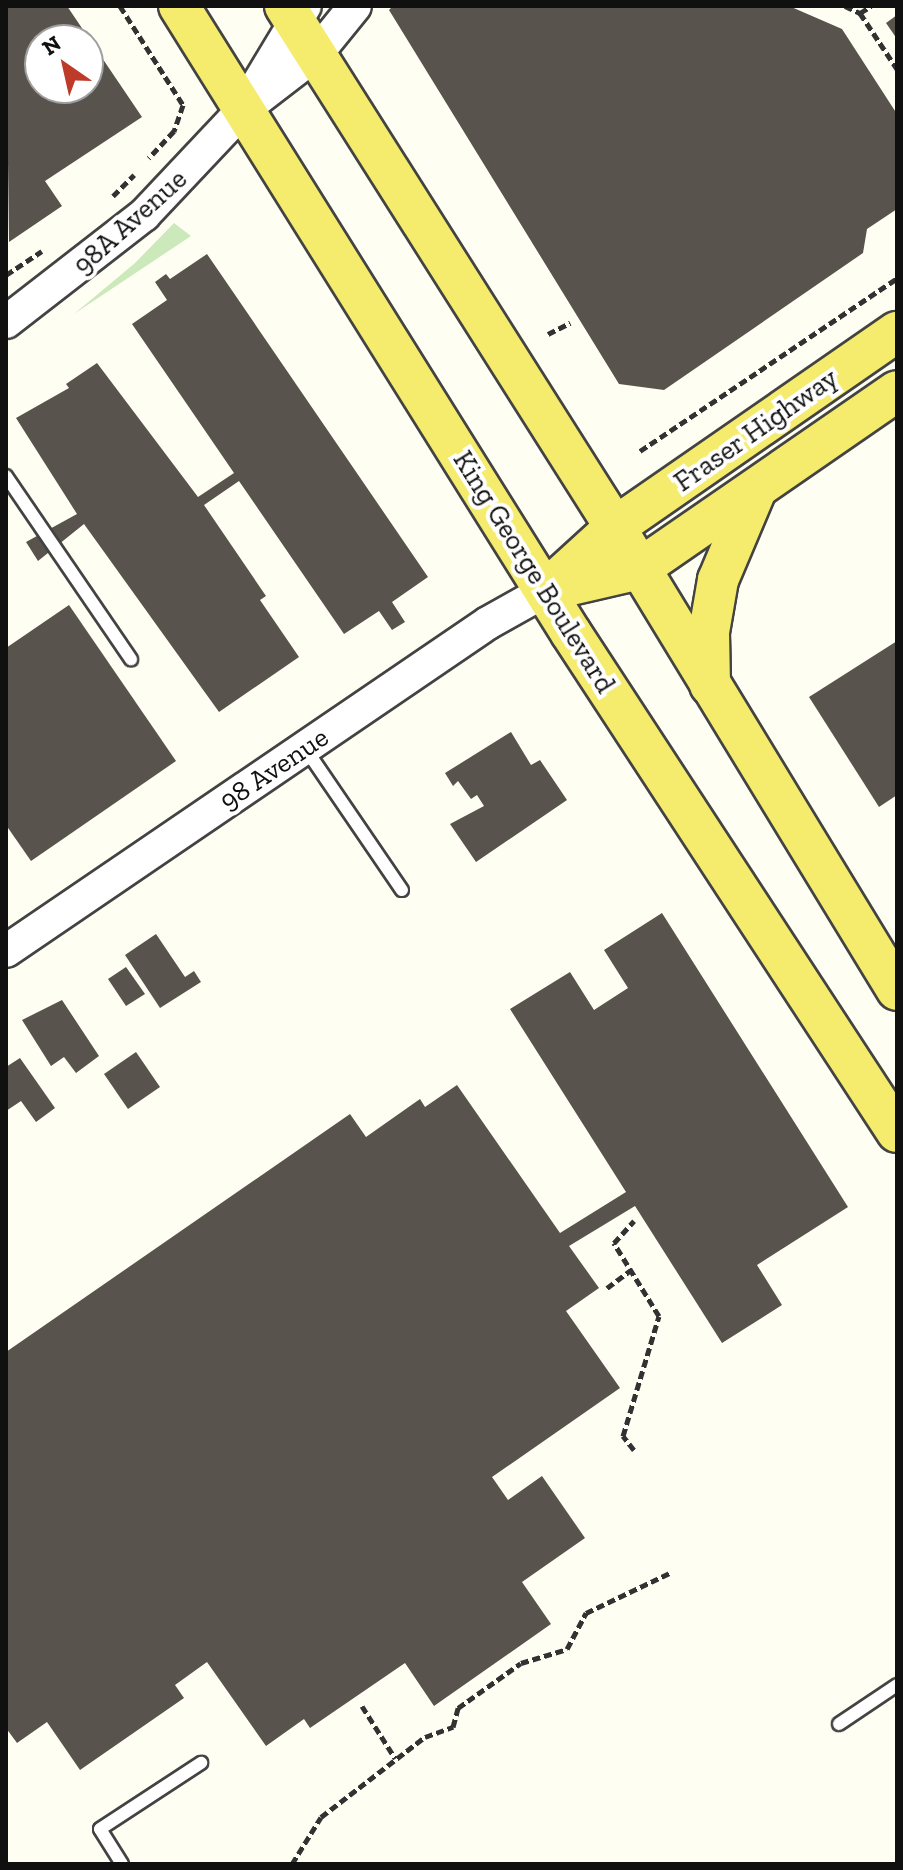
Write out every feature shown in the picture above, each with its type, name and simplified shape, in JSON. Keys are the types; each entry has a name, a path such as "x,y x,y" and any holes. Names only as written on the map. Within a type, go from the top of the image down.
{"main road":[{"name":"King George Boulevard","path":"179,6 545,591 897,1132"},
{"path":"295,10 317,53 615,527 710,689 897,990"},
{"name":"Fraser Highway","path":"545,591 615,527 897,332"},
{"name":"Fraser Highway","path":"639,569 897,391"},
{"path":"710,689 709,632 718,580 756,490"},
{"path":"545,591 639,569"}],"street":[{"path":"243,110 317,53 355,6"},
{"path":"243,110 295,10"},
{"name":"98A Avenue","path":"6,322 107,249 243,110"},
{"name":"98 Avenue","path":"6,951 305,748 545,591"}],"lane":[{"path":"6,476 131,659"},
{"path":"305,748 402,890"},
{"path":"839,1724 897,1685"},
{"path":"122,1864 100,1829 201,1763"}],"path":[{"path":"110,198 174,131 183,105 120,6"},
{"path":"845,6 860,13 897,69"},
{"path":"860,13 871,6"},
{"path":"6,275 48,247"},
{"path":"640,451 897,278"},
{"path":"548,334 570,323"},
{"path":"634,1221 614,1243 659,1316 623,1436 634,1450"},
{"path":"607,1288 631,1270"},
{"path":"292,1864 321,1817 425,1737 453,1727 458,1708 521,1663 567,1649 586,1613 672,1572"},
{"path":"362,1706 395,1758"}],"green space":[{"path":"174,223 191,236 74,314 135,263"}],"building":[{"path":"6,6 67,6 79,24 24,24 24,104 104,104 104,61 142,117 45,181 62,206 9,242"},
{"path":"393,6 789,6 842,29 897,114 897,209 867,229 863,253 664,390 619,384 389,10"},
{"path":"897,15 897,39 886,23"},
{"path":"207,254 428,577 392,602 405,622 392,630 379,611 344,634 239,481 204,505 266,596 260,600 299,657 219,712 84,524 38,561 26,542 77,514 16,418 69,388 66,384 97,363 198,497 234,473 132,324 167,300 155,282 166,274 170,279"},
{"path":"69,605 176,761 31,861 6,825 6,648"},
{"path":"897,641 897,795 879,807 809,697"},
{"path":"511,732 531,765 540,760 567,800 476,862 450,824 484,806 477,795 471,799 458,781 453,786 445,773"},
{"path":"662,913 848,1207 757,1265 782,1305 722,1343 635,1206 569,1246 599,1288 566,1311 620,1388 492,1477 508,1500 542,1476 585,1538 522,1582 551,1624 434,1706 405,1663 310,1728 304,1719 266,1746 207,1662 175,1685 184,1698 80,1770 47,1722 17,1743 6,1728 6,1352 350,1114 366,1137 420,1099 425,1107 457,1085 560,1233 626,1192 510,1009 570,972 594,1010 628,988 604,950"},
{"path":"156,934 185,977 194,971 201,982 160,1008 125,955"},
{"path":"126,967 145,994 126,1006 108,979"},
{"path":"62,1000 99,1056 76,1073 64,1057 51,1066 22,1020"},
{"path":"136,1052 160,1087 128,1109 104,1074"},
{"path":"20,1058 55,1108 36,1122 21,1101 6,1111 6,1067"}]}
